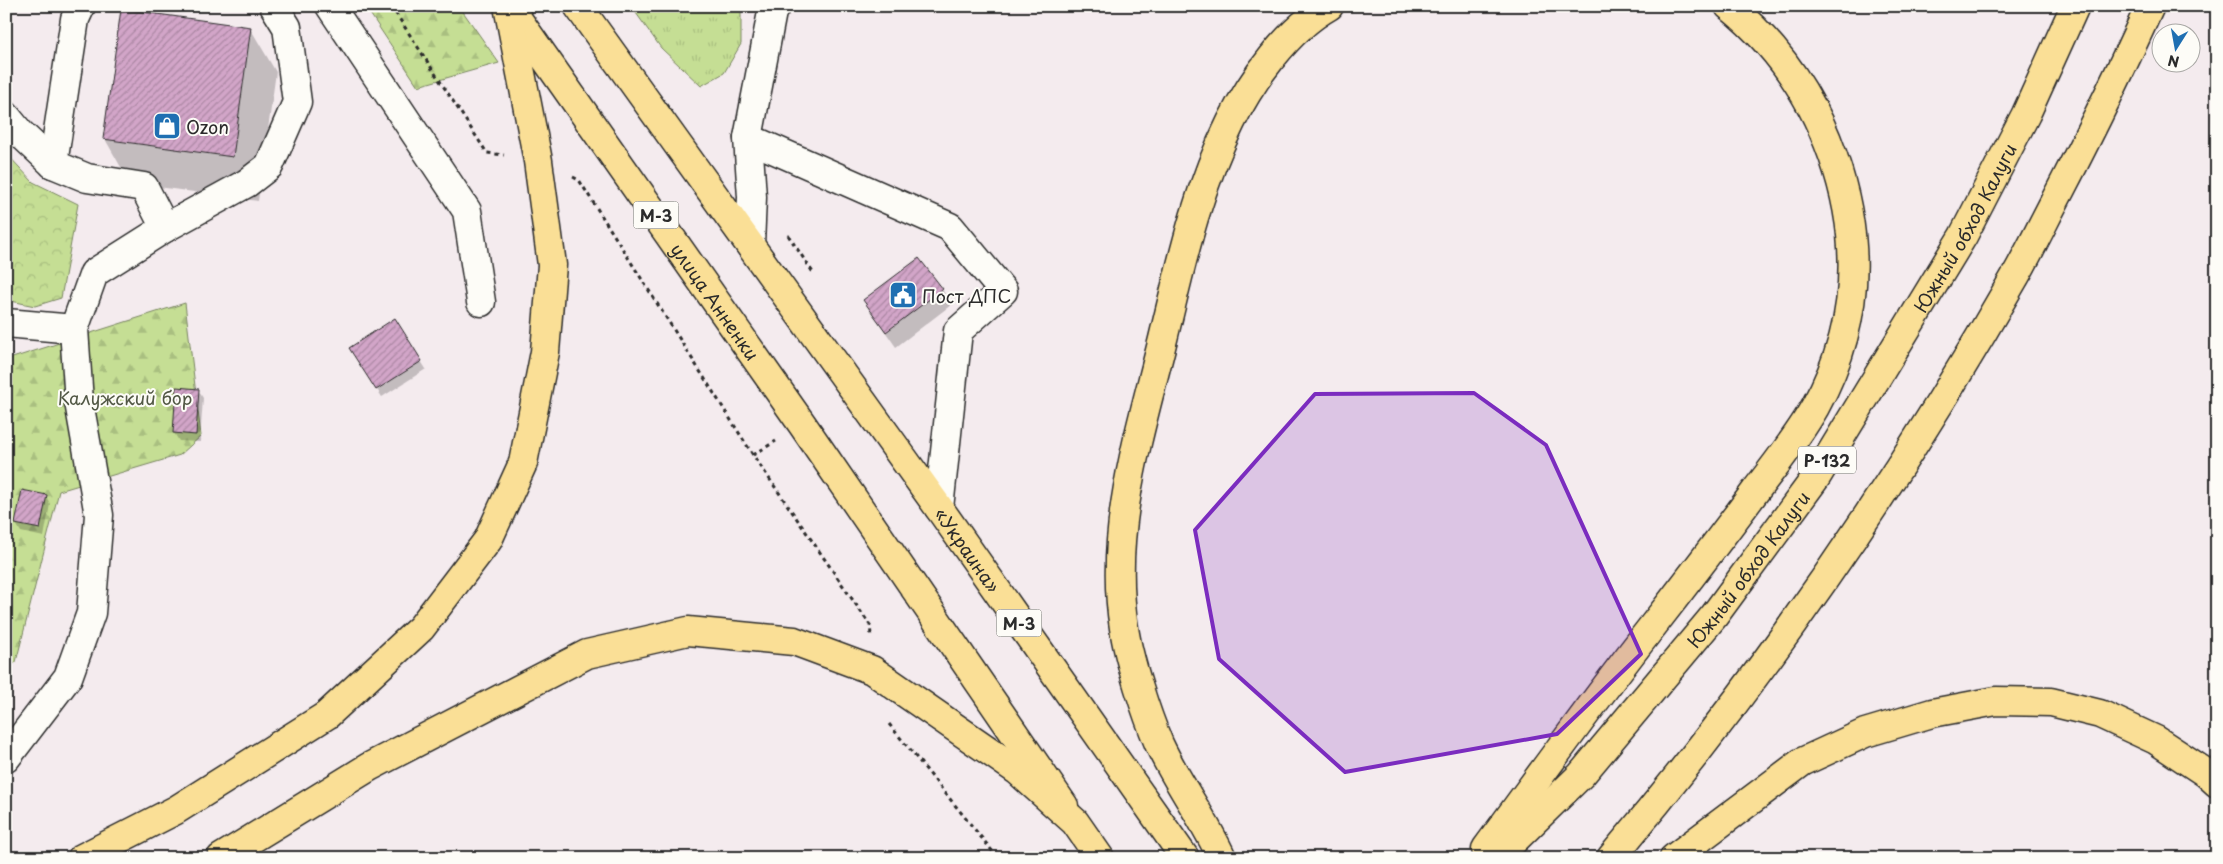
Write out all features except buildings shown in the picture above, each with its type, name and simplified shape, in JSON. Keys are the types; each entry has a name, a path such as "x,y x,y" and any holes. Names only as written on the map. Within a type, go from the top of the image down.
{"main road":[{"name":"улица Анненки","path":"508,6 802,424 1076,822"},
{"path":"82,858 176,810 327,715 420,628 488,540 523,463 545,352 552,265 538,161 508,6"},
{"name":"М-3","path":"578,6 750,245"},
{"path":"1222,858 1211,834 1159,744 1141,692 1124,628 1119,564 1123,518 1132,462 1196,206 1231,122 1266,65 1313,15 1328,6"},
{"path":"1479,858 1627,658 1702,564 1791,443 1815,407 1837,358 1851,310 1854,263 1845,189 1823,128 1793,74 1756,28 1730,6"},
{"name":"Южный обход Калуги","path":"1496,858 1581,775 1714,616 1817,476 1963,236 2026,114 2075,6"},
{"path":"1610,858 1656,804 1764,661 1872,509 1933,415 2018,273 2150,6"},
{"name":"«Украина»","path":"750,245 1185,858"},
{"path":"221,858 369,767 587,654 688,631 794,641 872,670 1018,771 1076,822"},
{"path":"1674,858 1802,762 1865,733 1932,713 1996,701 2050,702 2100,714 2156,740 2206,772 2217,783"},
{"name":"М-3","path":"1076,822 1100,858"}],"lane":[{"path":"53,164 76,19 80,6"},
{"path":"6,758 68,677 91,613 99,515 79,402 74,329 94,273 166,228 247,183 269,166 297,102 287,27 274,6"},
{"path":"330,6 466,211 481,302"},
{"path":"750,245 752,197 748,138 772,8"},
{"path":"6,116 20,133 53,164 87,178 144,187 166,228"},
{"path":"748,138 950,228 1003,291 958,330 938,508"},
{"path":"6,322 74,329"}],"path":[{"path":"753,455 870,625 872,670"},
{"path":"887,722 998,858"}],"highlighted area":[{"path":"1474,393 1546,445 1641,654 1557,734 1345,772 1219,659 1195,530 1315,394"}],"green space":[{"path":"365,6 459,6 499,63 418,86"},
{"path":"631,6 741,6 741,44 724,73 701,86 661,48"},
{"path":"6,153 33,182 78,204 61,298 35,306 6,300"},
{"name":"Калужский бор","path":"185,303 201,436 180,455 59,491 16,662 6,670 6,360"}],"place":[{"name":"Ozon","path":"167,126"},
{"name":"Пост ДПС","path":"903,295"}]}
